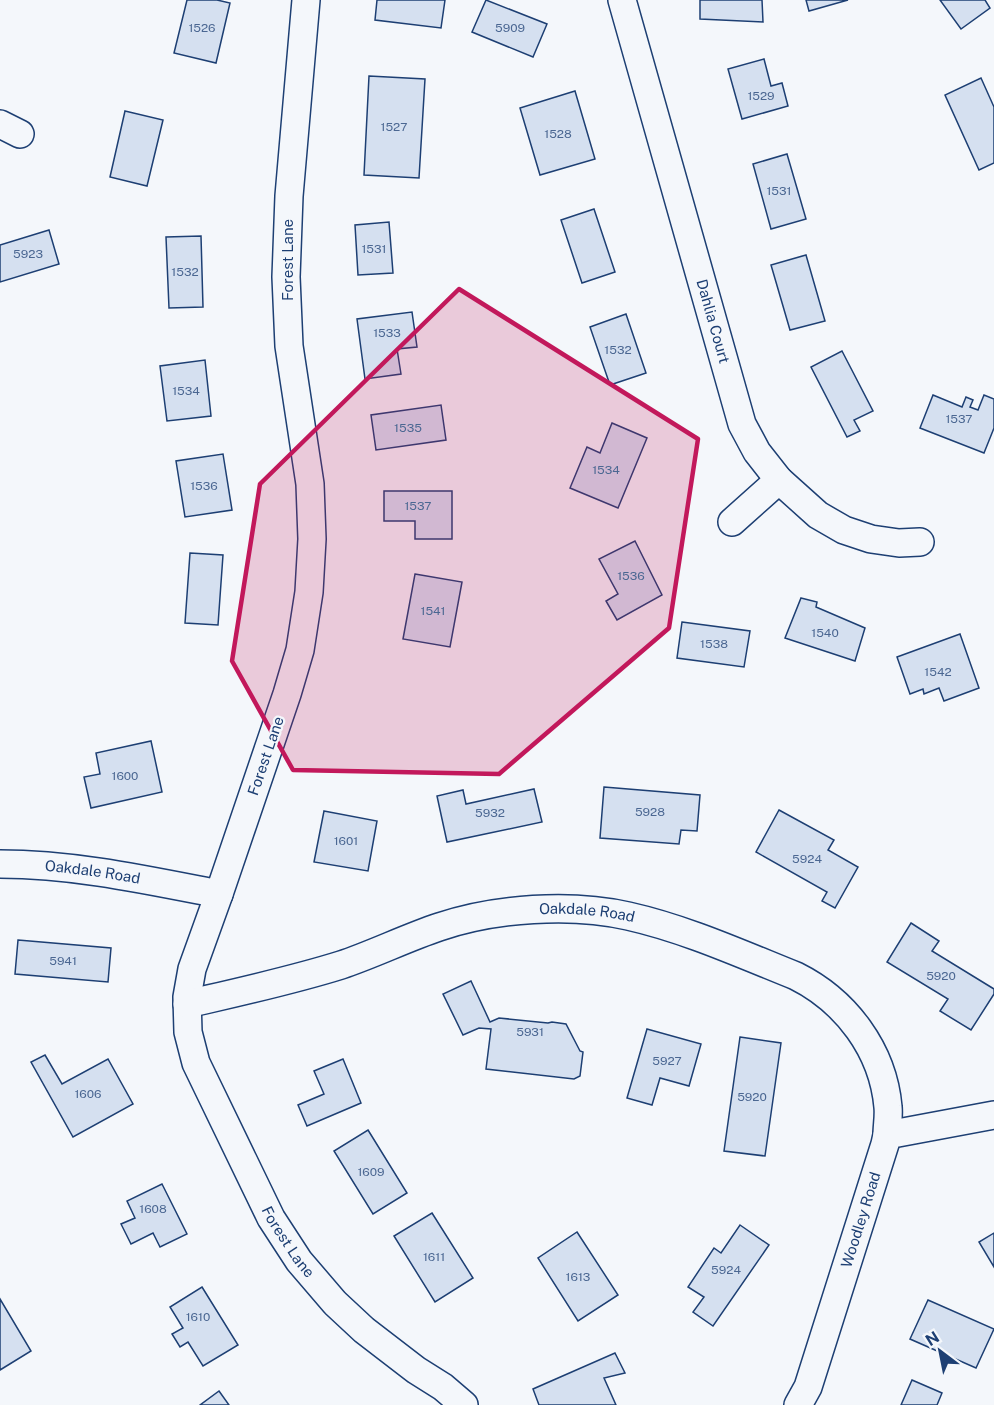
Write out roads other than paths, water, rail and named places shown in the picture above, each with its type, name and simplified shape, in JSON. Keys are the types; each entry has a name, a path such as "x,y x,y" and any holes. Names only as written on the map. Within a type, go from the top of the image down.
{"street":[{"name":"Forest Lane","path":"306,0 289,196 286,277 289,346 310,484 312,539 309,592 300,650 287,694 192,969 187,1004 188,1032 196,1063 272,1218 299,1261 334,1303 364,1330 416,1370 443,1387 464,1405"},
{"name":"Dahlia Court","path":"622,0 742,423 757,452 779,480 818,515 844,530 872,539 899,543 920,542"},
{"path":"732,522 779,480"},
{"name":"Oakdale Road","path":"0,864 35,864 136,878 219,894"},
{"name":"Oakdale Road","path":"187,1004 289,981 344,964 440,926 484,915 531,910 576,909 627,915 672,927 796,976 832,999 854,1021 871,1048 883,1078 888,1108 886,1135"},
{"path":"886,1135 994,1115"},
{"name":"Woodley Road","path":"798,1405 808,1388 886,1135"}]}
